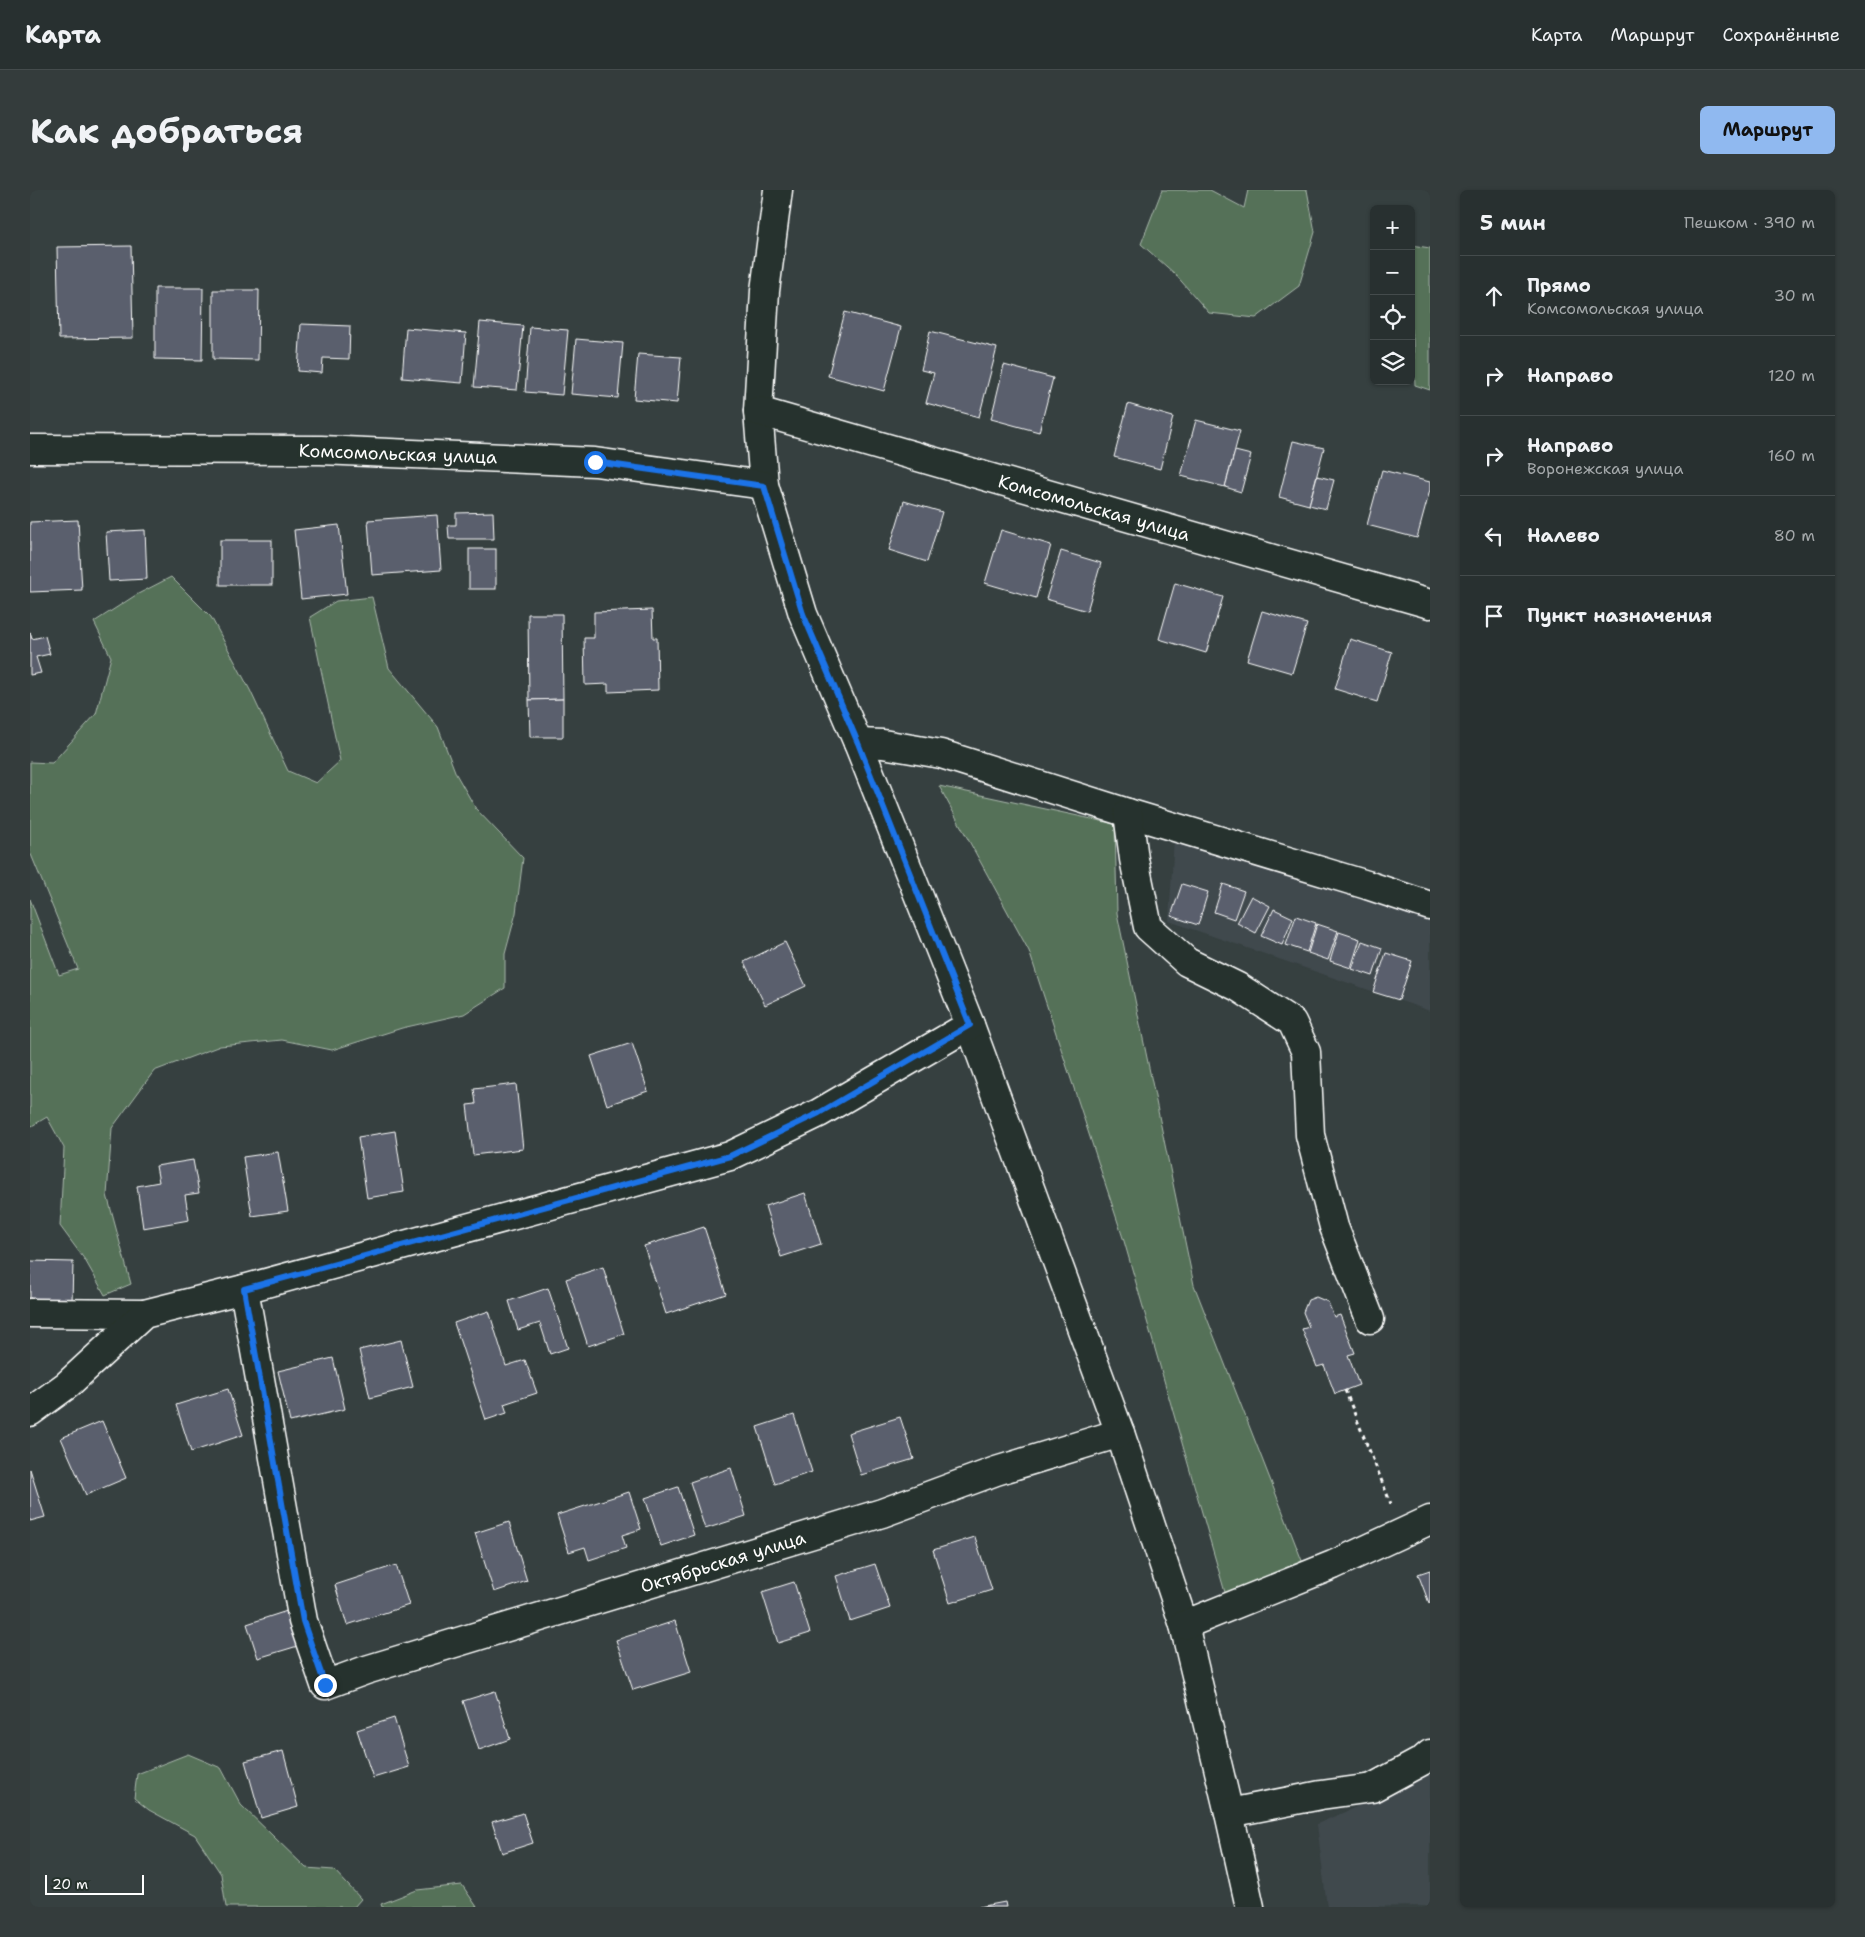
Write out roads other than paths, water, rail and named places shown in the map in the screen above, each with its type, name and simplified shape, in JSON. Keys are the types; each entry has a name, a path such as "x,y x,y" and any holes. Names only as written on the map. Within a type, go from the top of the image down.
{"street":[{"path":"778,190 765,291 758,411 764,486 803,614 858,743 970,1025 1120,1433 1184,1624 1250,1907"},
{"name":"Комсомольская улица","path":"758,411 1430,604"},
{"name":"Комсомольская улица","path":"30,449 322,450 595,462 764,486"},
{"path":"858,743 883,744 941,754 1128,813 1367,884 1430,906"},
{"path":"1128,813 1134,859 1148,928 1187,962 1238,987 1292,1022 1306,1052 1310,1135 1334,1227 1370,1319"},
{"path":"30,1313 144,1314 244,1289 730,1156 819,1113 970,1025"},
{"name":"Октябрьская улица","path":"244,1289 303,1621 325,1685 366,1670 882,1514 996,1471 1120,1433"},
{"path":"30,1412 67,1385 144,1314"},
{"path":"1184,1624 1332,1565 1430,1520"},
{"path":"1229,1813 1321,1795 1372,1788 1422,1761 1430,1754"},
{"path":"1233,1907 1241,1868"}]}
